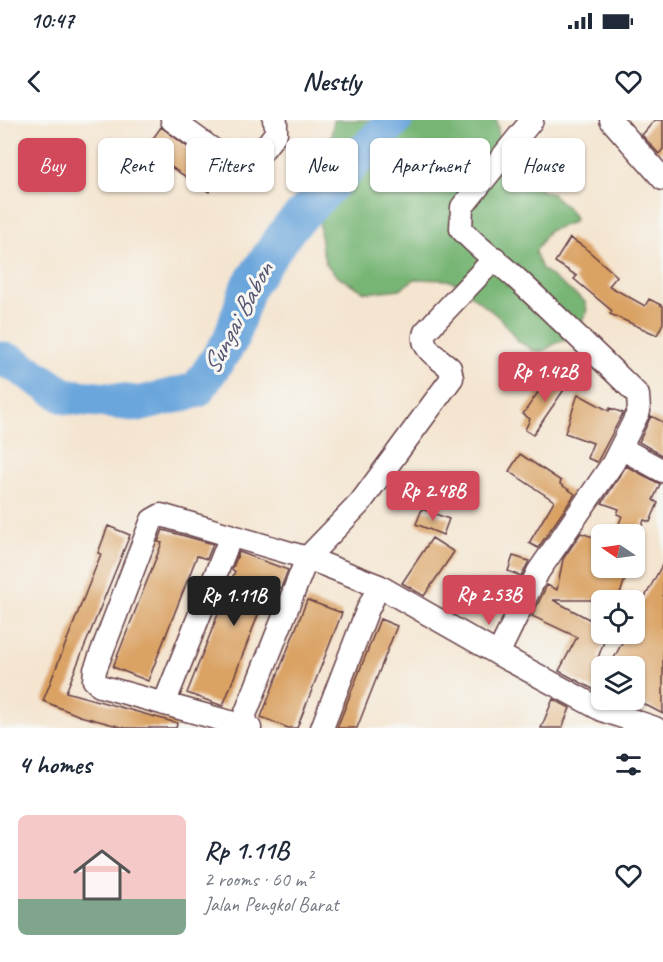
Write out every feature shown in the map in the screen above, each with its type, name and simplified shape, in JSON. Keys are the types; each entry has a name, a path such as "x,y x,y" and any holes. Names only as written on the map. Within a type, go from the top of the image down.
{"street":[{"path":"172,120 230,162 244,167 255,160 276,133 274,120"},
{"path":"498,654 538,572 590,498 621,448 639,411 638,395 495,258 471,241 461,229 462,207 532,120"},
{"path":"611,120 663,179"},
{"path":"495,258 425,332 422,339 428,349 450,368 452,378 360,503 307,558 246,726 100,686 94,680 94,670 152,520 161,515 307,558 379,586 602,710 655,728"},
{"path":"621,448 663,471"},
{"path":"164,704 231,536"},
{"path":"322,728 367,611 379,586"}],"green space":[{"path":"334,120 497,120 499,140 502,145 502,192 552,194 569,209 575,218 574,222 548,231 535,252 542,269 585,302 587,311 567,340 558,342 543,351 534,351 518,341 500,318 456,283 447,280 415,279 400,289 365,292 338,277 326,264 321,245 319,207 322,192 358,192 358,138 331,138"}],"building":[{"path":"655,120 663,120 663,149 659,154 642,135"},
{"path":"161,127 186,146 186,177 174,169 174,138 153,138"},
{"path":"570,238 584,247 617,276 609,286 645,306 649,299 663,306 663,323 657,335 610,314 612,311 574,279 577,276 555,262"},
{"path":"554,373 570,381 533,435 525,430 530,419 523,414 539,391 543,394"},
{"path":"578,394 609,411 610,408 623,413 597,462 587,458 593,443 565,433"},
{"path":"651,416 663,422 663,456 639,442"},
{"path":"520,454 561,481 560,484 575,494 538,548 529,543 554,501 509,471"},
{"path":"626,466 660,484 653,500 658,503 650,522 644,520 643,524 619,524 622,516 617,514 619,509 602,503"},
{"path":"422,509 449,519 443,535 416,524"},
{"path":"108,526 130,535 66,692 177,723 176,728 125,728 80,716 43,701 101,554 98,553"},
{"path":"163,530 213,544 207,559 197,556 148,681 113,667 162,543 158,542"},
{"path":"581,533 591,536 591,578 625,578 621,590 591,590 591,600 553,600 591,620 591,644 603,644 599,656 591,656 591,688 559,671 577,637 532,616 547,585 557,590 563,559"},
{"path":"432,538 454,552 424,596 402,583"},
{"path":"239,552 288,570 281,588 270,584 223,706 187,693 235,571 232,570"},
{"path":"513,556 529,561 521,576 508,571"},
{"path":"663,563 663,714 645,705 645,656 615,656 621,644 645,644 645,597"},
{"path":"307,600 342,613 297,728 288,728 261,717"},
{"path":"380,619 397,626 357,728 337,728"},
{"path":"553,699 570,708 562,728 541,728"}],"waterway":[{"name":"Sungai Babon","path":"0,359 14,363 65,396 140,404 197,390 230,341 248,287 289,228 395,120"}]}
